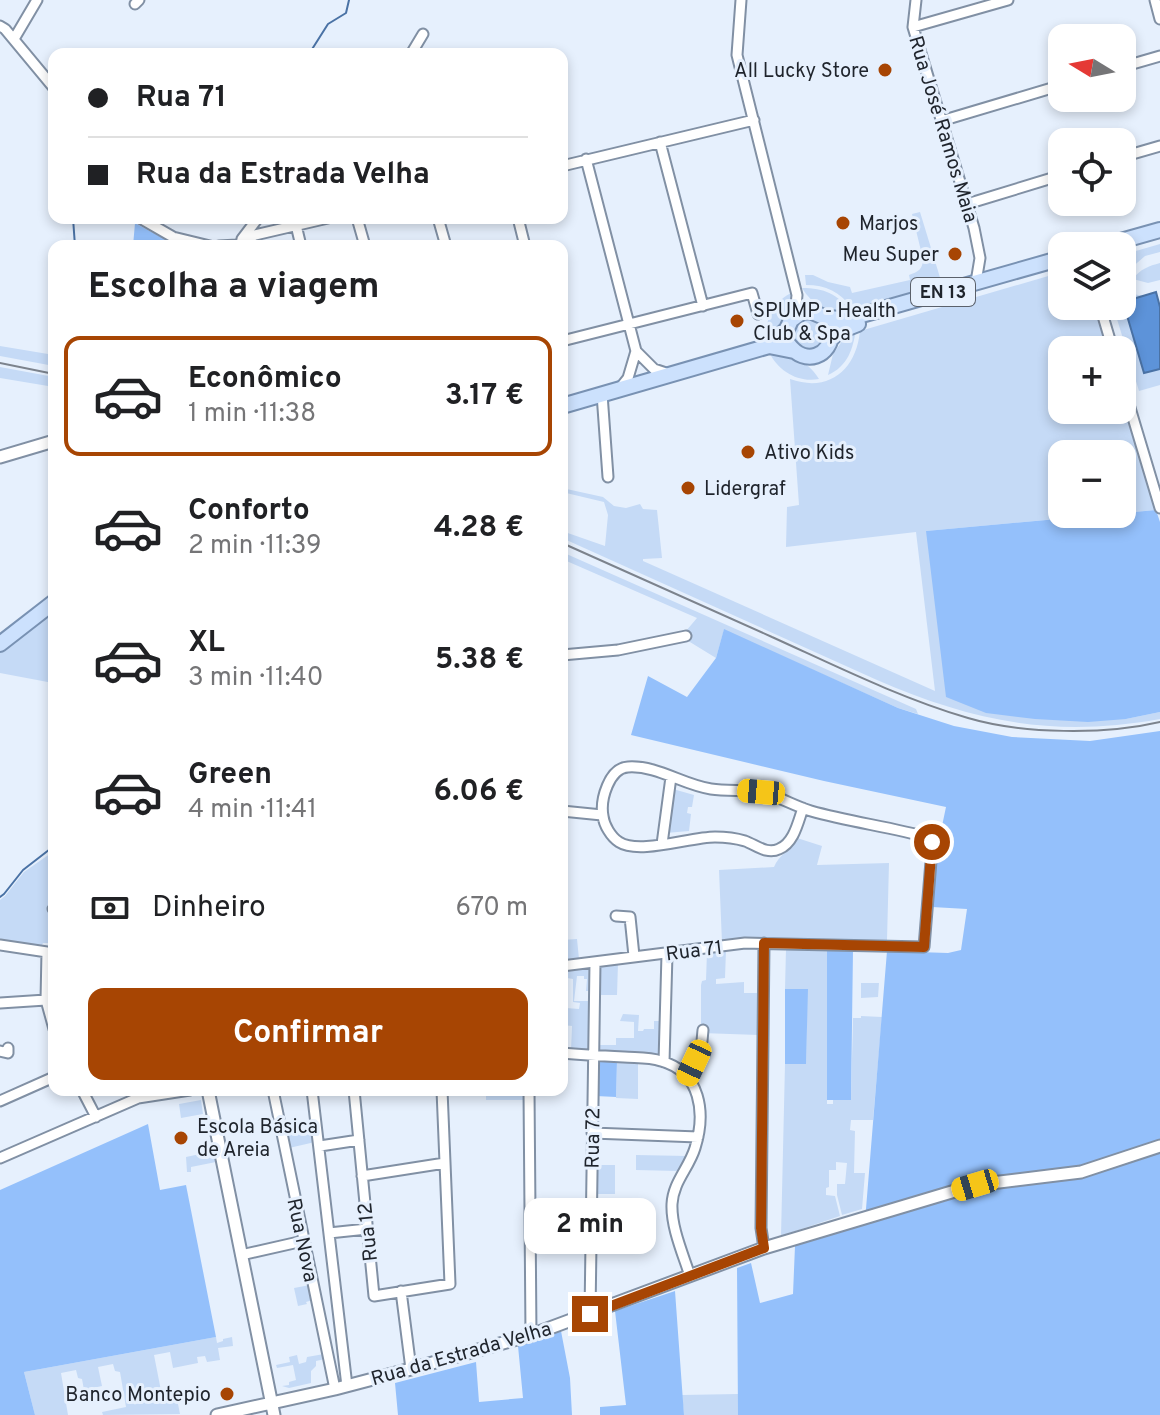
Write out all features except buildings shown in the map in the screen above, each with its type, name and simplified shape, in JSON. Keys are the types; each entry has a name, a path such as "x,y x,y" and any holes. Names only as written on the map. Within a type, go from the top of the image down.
{"main road":[{"path":"1136,237 1160,230"},
{"path":"1136,244 1160,237"},
{"name":"EN 13","path":"769,346 802,312 844,320 1048,262"},
{"name":"EN 13","path":"568,404 769,346 808,357 816,356 845,328 1048,269"},
{"path":"918,306 970,288 976,282"},
{"path":"817,314 831,327 831,339"},
{"path":"787,329 786,337 794,351"},
{"path":"0,644 48,606"}],"street":[{"path":"14,39 37,0"},
{"path":"741,0 737,55 797,295 795,316"},
{"name":"Rua José Ramos Maia","path":"916,0 913,27 967,204 980,258 997,277"},
{"path":"913,27 1008,0"},
{"path":"1155,0 1160,19"},
{"path":"0,26 48,81"},
{"path":"415,48 423,34"},
{"path":"1136,63 1160,56"},
{"path":"941,121 1048,89"},
{"path":"568,164 754,120"},
{"path":"660,142 703,306"},
{"path":"1136,153 1160,146"},
{"path":"586,159 637,356 638,374 644,382"},
{"path":"967,204 1048,179"},
{"path":"150,224 173,237 185,240"},
{"path":"242,240 254,224"},
{"path":"246,240 301,224"},
{"path":"296,225 300,240"},
{"name":"Rua José Ramos Maia","path":"976,282 980,258"},
{"path":"568,340 752,293 758,314"},
{"path":"797,295 817,314"},
{"path":"637,356 654,369 669,374"},
{"path":"619,389 628,378 637,356"},
{"path":"602,394 608,477"},
{"path":"1135,424 1160,508"},
{"path":"0,457 48,443"},
{"path":"568,654 618,650 686,636"},
{"name":"Rua 71","path":"568,965 745,943 924,947 932,849 930,838 803,808 761,792 711,789 645,768 622,768 617,771 608,784 602,815"},
{"path":"662,844 671,777"},
{"path":"568,812 602,815 608,831 622,844 642,846 709,837 747,842 763,850 774,851 783,848 789,841 803,808"},
{"path":"616,916 641,914"},
{"path":"630,917 634,956"},
{"path":"764,943 761,1228 764,1248"},
{"path":"0,945 48,950"},
{"path":"664,1062 667,954"},
{"name":"Rua 72","path":"590,1314 595,962"},
{"path":"48,986 48,1007"},
{"path":"0,1003 46,1000"},
{"path":"688,1078 703,1030"},
{"path":"568,1053 664,1062 688,1078 700,1103 701,1118 698,1137 689,1163 675,1187 671,1207 690,1276"},
{"path":"0,1101 48,1080"},
{"path":"85,1096 96,1117"},
{"path":"0,1158 96,1117 134,1096"},
{"path":"209,1096 244,1254"},
{"path":"216,1096 276,1415"},
{"name":"Rua Nova","path":"274,1096 303,1241 341,1387"},
{"path":"313,1096 329,1233 341,1387"},
{"name":"Rua 12","path":"355,1096 374,1296 450,1284 445,1163"},
{"path":"362,1176 445,1163 442,1096"},
{"path":"529,1096 531,1335"},
{"path":"592,1133 698,1137"},
{"path":"320,1146 359,1140"},
{"name":"Rua da Estrada Velha","path":"217,1415 341,1387 531,1335 764,1248 975,1185 1081,1172 1160,1146"},
{"path":"329,1233 367,1229"},
{"path":"244,1254 303,1241"},
{"path":"401,1291 411,1369"}],"shaded area":[{"path":"920,212 942,284 852,308 832,290 806,285 805,275 813,275 850,287 852,293 910,280 909,275 919,270 923,262 912,214"},
{"path":"137,224 166,240 134,240"},
{"path":"1160,244 1160,252 1145,256 1136,264 1136,251"},
{"path":"1160,263 1160,280 1148,283 1136,280 1145,268"},
{"path":"1048,276 1048,320 1098,320 1104,336 1048,336 1048,424 1130,424 1135,440 1048,440 1048,520 926,531 1126,719 1160,712 1160,719 1122,725 1050,726 981,716 947,706 877,680 568,541 568,533 605,546 608,515 604,502 568,493 568,489 603,497 614,506 626,508 640,504 643,509 657,510 662,558 643,561 935,691 916,532 786,547 787,507 799,505 790,379 817,383 838,375 853,357 860,331"},
{"path":"802,288 830,293 851,312 823,308 811,300"},
{"path":"793,292 786,319 766,340 772,311"},
{"path":"1156,292 1160,307 1160,369 1144,373 1136,336 1133,336 1128,320 1136,320 1136,298"},
{"path":"810,317 821,322 826,333 821,344 810,349 799,344 794,333 799,322"},
{"path":"1117,320 1128,320 1133,336 1122,336"},
{"path":"856,329 848,356 840,367 828,375 833,354 850,330"},
{"path":"0,346 48,354 48,365 0,356"},
{"path":"1136,346 1144,373 1160,369 1160,385 1139,391"},
{"path":"769,352 804,363 819,379 804,379 790,374 778,365"},
{"path":"0,367 48,376 48,386 0,378"},
{"path":"1136,444 1156,510 1136,512"},
{"path":"1156,510 1160,522 1160,712 1088,722 1035,719 986,713 946,697 926,531 1048,520 1048,528 1136,528 1136,512"},
{"path":"568,555 916,709 918,714 898,708 724,630 716,658 685,639 686,631 697,618 568,562"},
{"path":"48,616 48,682 0,673 0,653"},
{"path":"724,629 898,708 954,726 1012,737 1090,741 1160,731 1160,1415 738,1415 737,1268 751,1263 760,1303 793,1294 795,1246 865,1221 887,951 948,953 961,950 967,909 932,907 938,845 946,807 631,735 648,676 687,697 716,658"},
{"path":"673,789 694,795 692,807 688,807 687,813 691,814 689,831 666,833"},
{"path":"797,838 822,846 817,865 889,863 887,940 759,939 722,943 719,870 774,867"},
{"path":"48,855 48,943 42,945 0,940 0,900 24,872"},
{"path":"577,939 579,959 568,960 568,940"},
{"path":"786,949 827,949 827,1104 833,1104 833,1100 851,1100 853,1018 882,1017 873,1120 851,1120 850,1130 855,1131 854,1173 865,1173 862,1209 842,1215 837,1184 845,1184 847,1163 836,1162 836,1170 829,1170 826,1195 835,1196 840,1216 781,1236 785,1064 806,1064 807,989 785,989"},
{"path":"827,949 853,950 851,1100 827,1100"},
{"path":"726,950 725,978 716,979 716,984 744,982 744,993 760,993 759,1035 701,1033 701,985 706,980 707,952"},
{"path":"618,963 617,995 598,995 598,968 600,965"},
{"path":"568,970 589,970 589,991 586,991 587,979 577,976 574,1001 589,1001 586,1051 571,1050 572,1026 568,1026 568,1008 579,1009 580,1003 573,1002 573,979 568,978"},
{"path":"861,983 879,983 878,997 861,998"},
{"path":"785,989 808,989 806,1064 785,1064"},
{"path":"660,1011 663,1011 662,1052 658,1055 597,1049 597,1030 600,1030 600,1045 616,1045 616,1038 634,1038 634,1022 620,1021 623,1014 639,1015 638,1031 643,1031 654,1029 654,1021 659,1021"},
{"path":"599,1061 617,1061 616,1097 596,1096"},
{"path":"617,1061 638,1062 638,1099 616,1098"},
{"path":"486,1096 524,1096 524,1100 486,1100"},
{"path":"201,1100 203,1114 181,1118 179,1104"},
{"path":"148,1124 160,1190 186,1185 216,1337 24,1372 35,1415 0,1415 0,1190"},
{"path":"314,1129 315,1142 289,1148 286,1134"},
{"path":"214,1151 216,1162 191,1167 191,1172 187,1172 186,1157"},
{"path":"636,1155 687,1156 678,1171 636,1170"},
{"path":"595,1165 615,1165 615,1194 595,1194"},
{"path":"310,1285 313,1300 298,1306 294,1288"},
{"path":"675,1291 684,1415 600,1415 600,1407 626,1405 615,1311"},
{"path":"561,1331 570,1378 572,1415 398,1415 395,1383 476,1362 479,1402 523,1398 518,1346"},
{"path":"216,1337 217,1343 232,1337 233,1346 218,1348 220,1360 207,1362 205,1356 197,1357 198,1363 173,1368 170,1352 154,1355 163,1401 177,1399 180,1414 103,1415 102,1412 126,1407 120,1372 115,1371 113,1364 98,1367 102,1386 84,1390 76,1370 61,1373 68,1415 35,1415 24,1372"},
{"path":"324,1354 325,1359 316,1361 311,1371 311,1383 289,1388 282,1386 296,1380 293,1365 277,1368 276,1365 290,1362 289,1357 297,1355 299,1364 306,1362 307,1357"},
{"path":"738,1394 738,1415 684,1415 682,1395"}],"waterway":[{"path":"313,48 328,24 346,13 349,0"},
{"path":"73,224 75,240"},
{"path":"0,897 23,870 48,851"}],"tram line":[{"path":"0,363 48,373"},
{"path":"568,546 868,681 968,718 1013,727 1064,731 1114,729 1160,722"}],"place":[{"name":"All Lucky Store","path":"885,70"},
{"name":"Marjos","path":"843,223"},
{"name":"Meu Super","path":"955,254"},
{"name":"SPUMP - Health Club & Spa","path":"737,321"},
{"name":"Ativo Kids","path":"748,452"},
{"name":"Lidergraf","path":"688,488"},
{"name":"Escola Básica de Areia","path":"181,1138"},
{"name":"Banco Montepio","path":"227,1394"}],"route":[{"path":"590,1314 764,1248 761,1228 764,943 924,947 932,842"}]}
